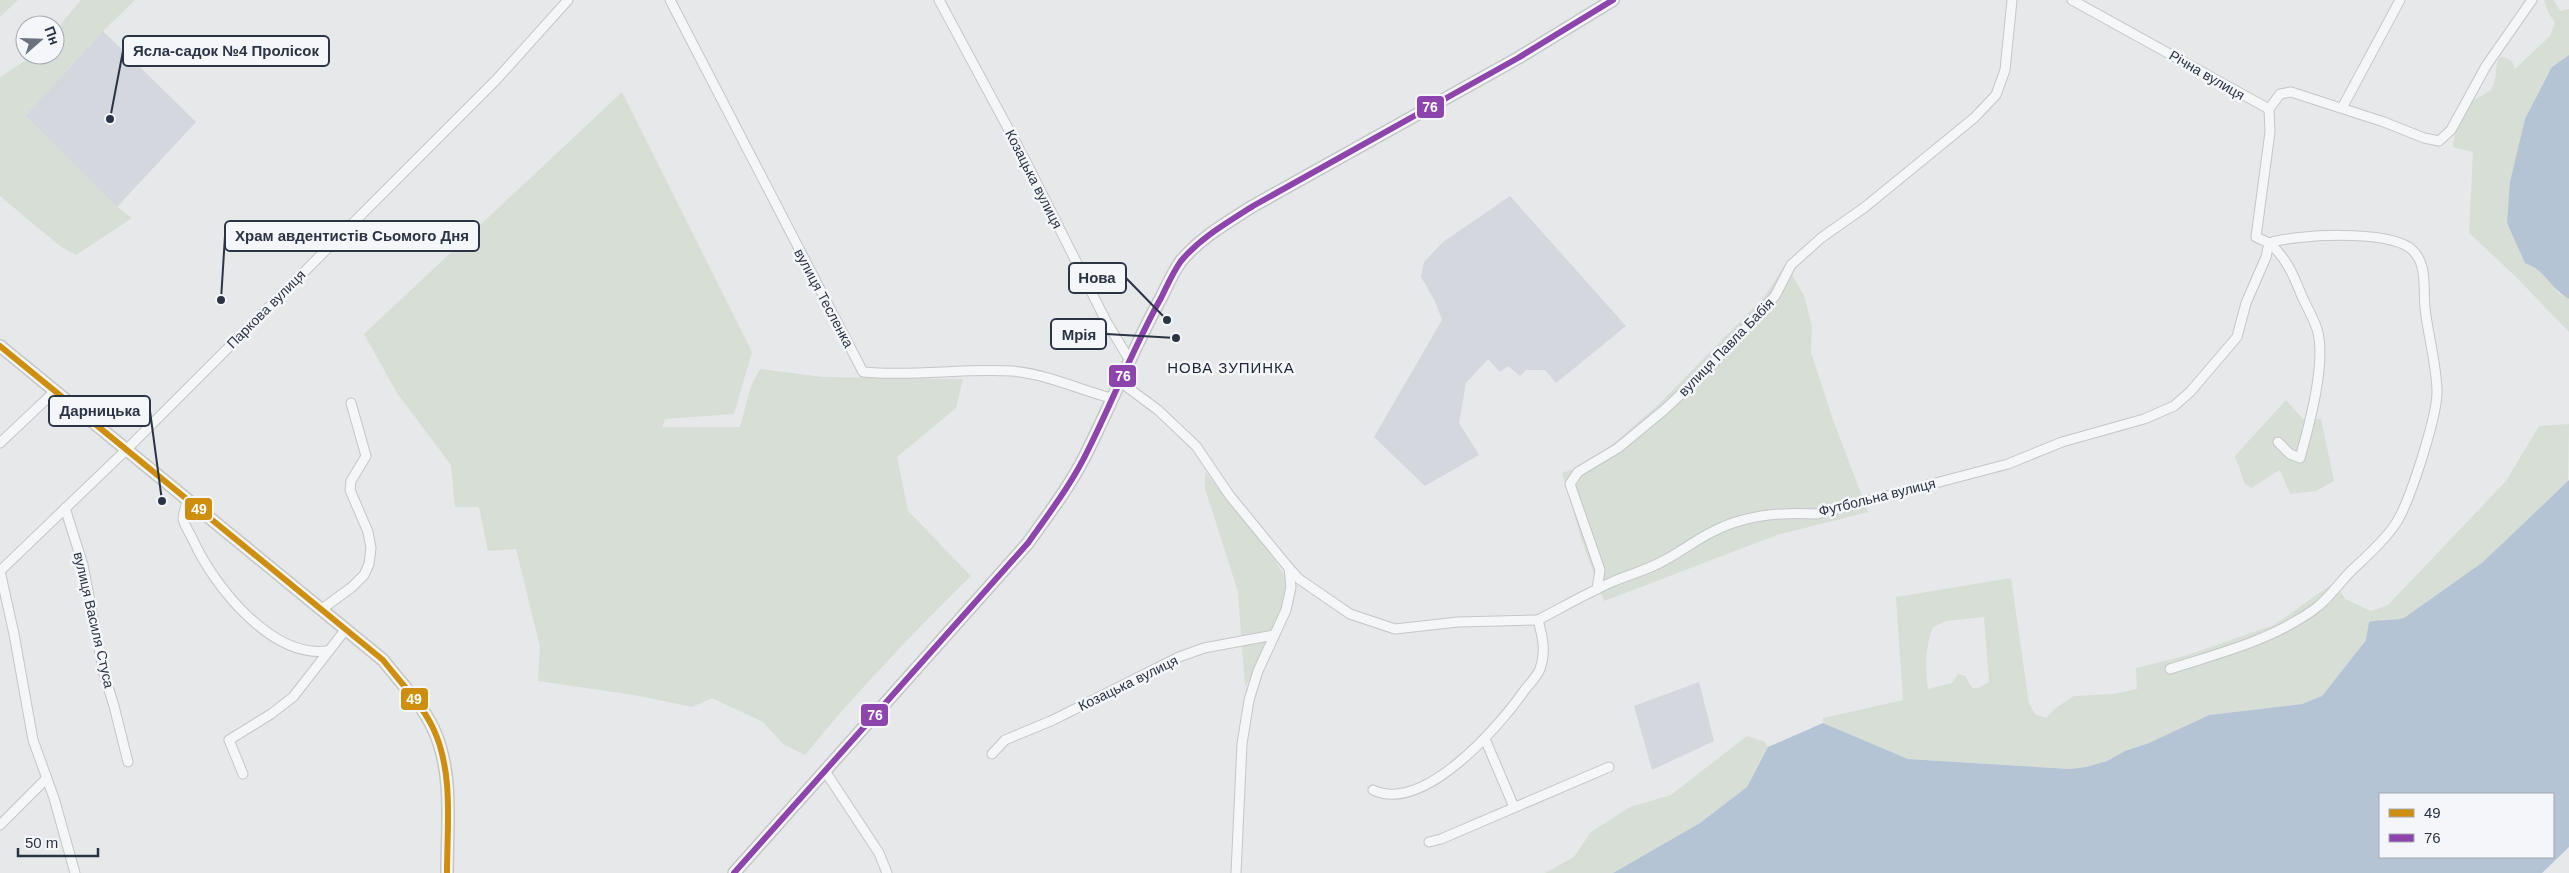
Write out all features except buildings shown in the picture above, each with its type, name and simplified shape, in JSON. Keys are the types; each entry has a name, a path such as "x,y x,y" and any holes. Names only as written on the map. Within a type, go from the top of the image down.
{"street":[{"name":"Паркова вулиця","path":"0,571 126,451 496,80 568,0"},
{"name":"вулиця Тесленка","path":"670,0 863,372 889,375 959,371 1013,371 1056,380 1111,398"},
{"name":"Козацька вулиця","path":"939,0 1024,158 1106,321 1129,358"},
{"path":"734,873 1028,543 1065,492 1089,448 1129,358 1180,263 1190,251 1222,225 1252,206 1518,58 1612,0"},
{"name":"вулиця Павла Бабія","path":"1597,589 1600,570 1570,484 1578,472 1618,448 1664,410 1708,369 1775,296 1792,265 1821,238 1865,206 1974,118 1996,96 2005,70 2012,0"},
{"name":"Річна вулиця","path":"2072,0 2269,109"},
{"path":"2342,108 2400,0"},
{"path":"2278,442 2290,454 2300,458 2315,400 2319,344 2317,330 2281,253 2269,243 2256,237 2270,132 2269,109 2280,94 2291,92 2342,108 2424,138 2439,141 2451,130 2486,66 2532,0"},
{"path":"2170,669 2260,640 2286,627 2317,607 2395,525 2421,461 2434,414 2438,392 2435,358 2425,308 2422,262 2410,248 2399,242 2381,239 2324,235 2269,243"},
{"name":"Футбольна вулиця","path":"1538,620 1597,589 1665,560 1713,531 1730,524 1790,512 1817,514 1859,504 2008,464 2062,442 2144,419 2174,406 2190,392 2237,336 2246,303 2266,257 2269,243"},
{"path":"0,346 383,660 433,728 443,757 448,799 447,873"},
{"path":"1119,382 1158,410 1196,446 1230,496 1299,579 1350,614 1395,629 1458,622 1538,620 1545,648 1539,670 1514,705 1485,739 1453,769 1429,782 1408,791 1385,796 1373,790"},
{"path":"0,443 54,392"},
{"path":"322,609 352,587 364,575 371,548 368,532 350,490 351,480 366,456 350,403"},
{"path":"187,501 183,519 202,562 231,599 259,626 288,645 314,653 327,651"},
{"name":"вулиця Василя Стуса","path":"65,508 83,564 104,674 128,762"},
{"path":"1236,873 1242,744 1249,700 1258,670 1286,610 1291,588 1289,568"},
{"path":"0,571 14,634 33,740 54,798 75,873"},
{"path":"243,774 229,740 271,714 293,697 346,629"},
{"name":"Козацька вулиця","path":"992,754 1005,740 1053,720 1179,657 1204,648 1274,635"},
{"path":"1485,739 1514,807"},
{"path":"1429,842 1441,839 1610,767"},
{"path":"825,771 878,853 887,873"},
{"path":"0,825 46,779"}],"shaded area":[{"path":"0,0 18,0 0,17"},
{"path":"81,0 135,0 103,31 25,116 117,207 132,218 76,255 60,246 0,196 0,77 19,65 65,65 65,19"},
{"path":"2544,0 2554,0 2560,11 2569,9 2569,55 2552,67 2507,223 2515,239 2558,293 2569,299 2569,332 2515,276 2469,233 2473,152 2453,147 2457,129 2465,110 2473,101 2492,88 2499,58 2504,57 2512,61 2515,69 2550,36 2555,22 2549,14"},
{"path":"103,31 196,122 117,207 25,116"},
{"path":"622,92 752,352 734,414 665,419 662,427 740,427 751,386 760,369 823,377 963,379 956,408 897,457 908,511 971,576 886,663 805,755 783,744 763,722 712,698 692,707 634,695 538,681 540,647 516,549 488,551 479,507 455,507 451,465 397,393 364,334"},
{"path":"1510,196 1626,326 1556,383 1545,370 1526,370 1520,376 1508,366 1500,372 1488,359 1466,383 1459,423 1479,455 1425,486 1374,437 1442,320 1435,301 1421,277 1424,262 1443,242"},
{"path":"1786,263 1804,296 1812,326 1811,352 1832,417 1868,512 1777,535 1604,601 1582,541 1562,473 1577,468 1612,445 1659,404 1765,296"},
{"path":"2286,400 2303,419 2321,419 2334,481 2316,491 2290,494 2280,470 2251,488 2245,484 2235,456"},
{"path":"2569,424 2568,481 2483,562 2404,618 2391,621 2382,619 2322,696 2302,704 2209,715 2149,743 2125,751 2107,761 2070,769 1908,759 1823,723 1823,718 1903,700 1896,597 2011,578 2029,704 2035,714 2046,718 2057,707 2074,696 2113,694 2137,689 2136,668 2185,656 2274,625 2335,582 2345,599 2371,611 2388,605 2506,481 2539,426","holes":["1984,617 1989,682 1979,688 1972,688 1965,676 1958,674 1952,683 1928,689 1926,658 1928,642 1933,627 1946,621"]},
{"path":"1205,472 1260,537 1286,578 1282,614 1262,648 1255,670 1245,687 1238,592 1205,488"},
{"path":"1699,682 1714,741 1652,770 1634,706"},
{"path":"1747,736 1765,742 1768,747 1747,787 1700,823 1613,873 1545,873 1574,857 1591,832 1630,807 1671,795"}],"water":[{"path":"2569,55 2569,299 2557,290 2544,275 2525,263 2507,223 2510,182 2525,119 2552,67"},
{"path":"2569,480 2569,847 2542,873 1613,873 1700,823 1747,787 1768,747 1823,723 1908,759 2070,769 2086,767 2107,761 2125,751 2149,743 2209,715 2302,704 2322,696 2366,640 2369,622 2404,618 2483,562"}],"transit line":[{"name":"76","path":"734,873 1028,543 1061,497 1083,461 1133,353 1175,270 1197,245 1253,206 1518,58 1613,0"},
{"name":"49","path":"0,346 383,660 423,710 440,745 447,781 448,799 447,873"}],"place":[{"name":"Ясла-садок №4 Пролісок","path":"110,119"},
{"name":"Храм авдентистів Сьомого Дня","path":"221,300"},
{"name":"Нова","path":"1167,320"},
{"name":"Мрія","path":"1176,338"},
{"name":"Дарницька","path":"162,501"}],"district":[{"name":"НОВА ЗУПИНКА","path":"1231,368"}]}
